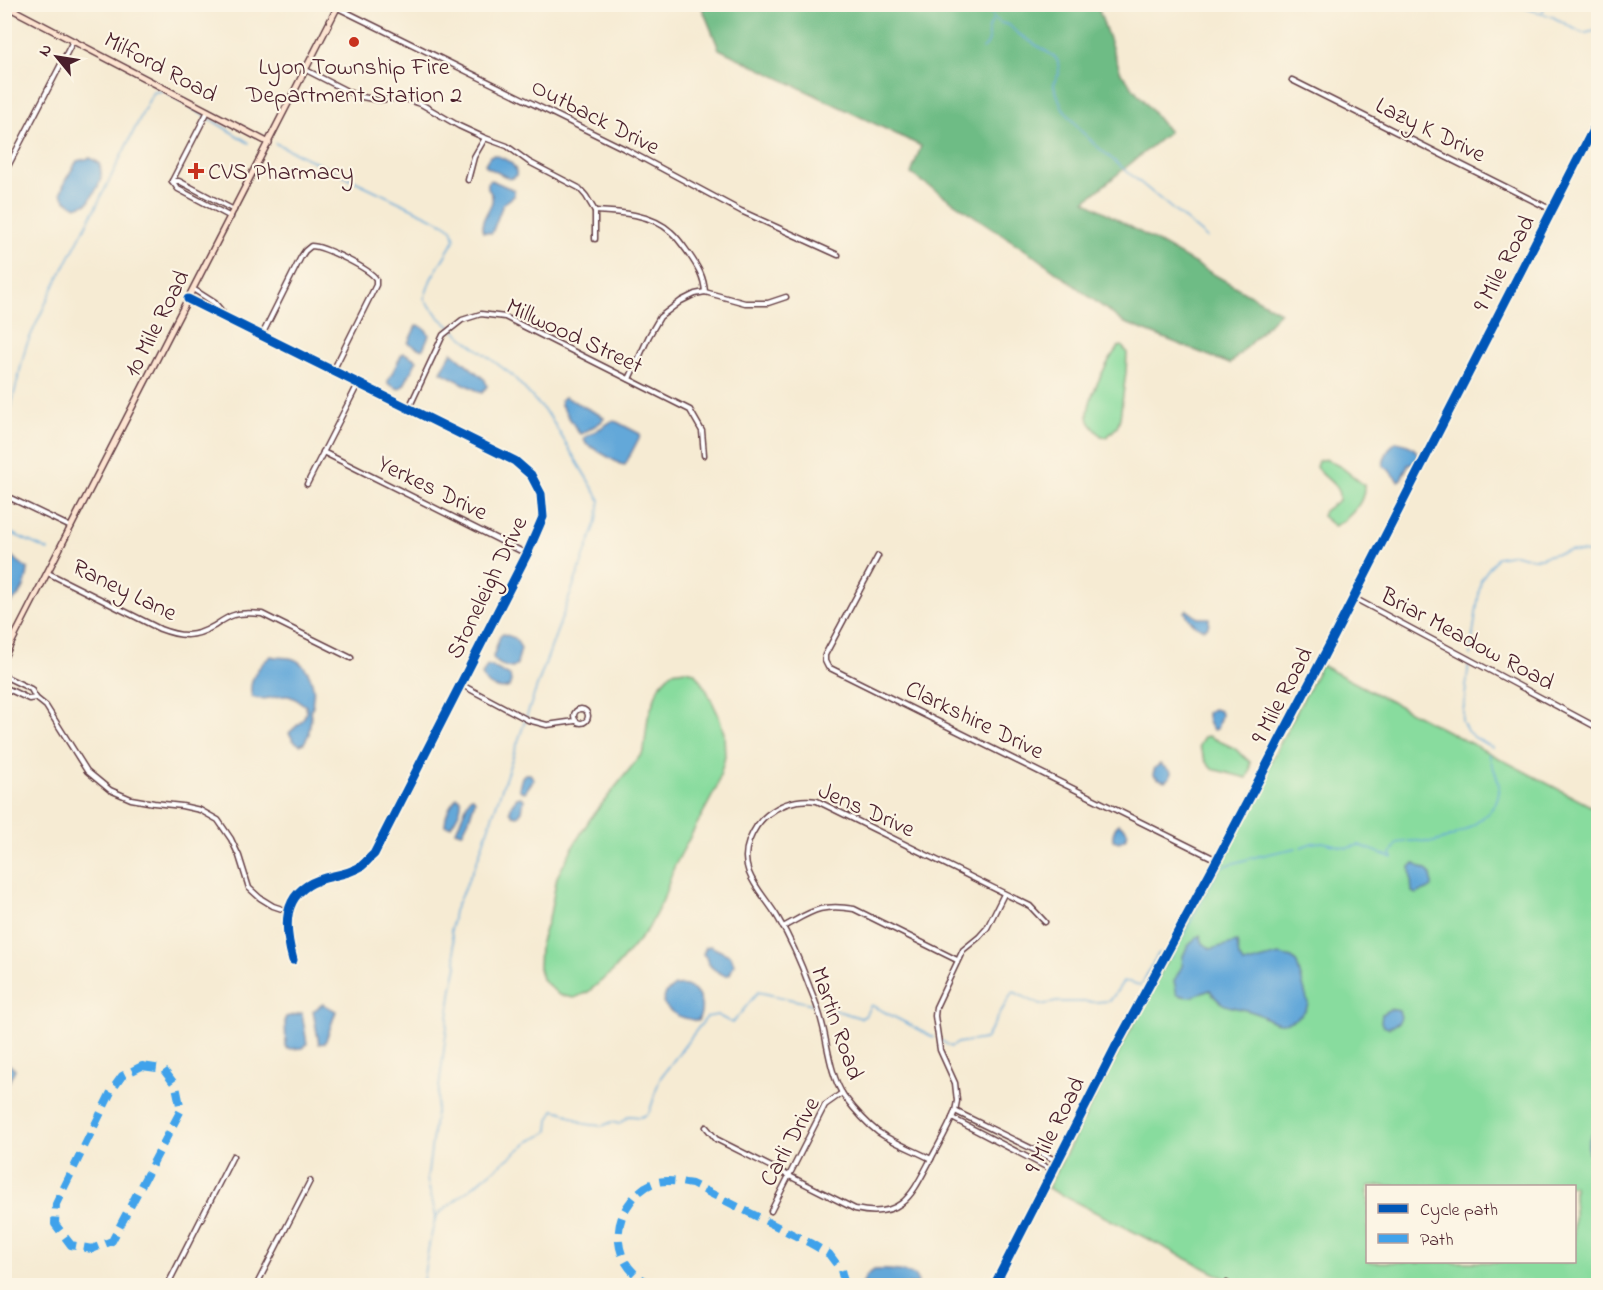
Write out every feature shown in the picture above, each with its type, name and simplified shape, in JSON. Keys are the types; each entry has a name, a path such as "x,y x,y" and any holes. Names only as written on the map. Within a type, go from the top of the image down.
{"street":[{"name":"Milford Road","path":"4,5 269,143"},
{"name":"10 Mile Road","path":"4,657 338,6"},
{"name":"Outback Drive","path":"338,6 627,150 741,211 838,255"},
{"path":"4,174 74,40"},
{"path":"306,70 357,96 378,100 403,98 421,104 484,138 507,146 529,162 579,188 595,211 595,239"},
{"name":"Lazy K Drive","path":"1293,80 1553,210"},
{"path":"172,181 208,110"},
{"name":"9 Mile Road","path":"994,1286 1120,1038 1217,860 1599,120"},
{"path":"468,180 474,157 484,138"},
{"path":"172,181 179,181 234,210"},
{"path":"172,181 178,189 231,217"},
{"path":"595,211 616,212 649,219 662,225 672,233 700,269 705,282 705,292"},
{"path":"262,335 305,251 311,246 322,248 368,271 376,279 376,285 333,371"},
{"name":"Stoneleigh Drive","path":"193,289 215,303 227,317"},
{"path":"628,379 660,317 681,301 705,292 745,303 768,303 786,297"},
{"name":"Stoneleigh Drive","path":"188,299 515,461 531,475 541,494 543,517 527,554 374,854 361,867 319,880 304,888 291,902 288,911"},
{"name":"Millwood Street","path":"408,408 444,335 462,320 481,314 505,317 690,410 702,431 704,455"},
{"path":"307,484 358,384"},
{"name":"Yerkes Drive","path":"323,452 527,554"},
{"path":"4,495 71,527"},
{"name":"Clarkshire Drive","path":"878,556 825,655 828,667 1217,860"},
{"name":"Raney Lane","path":"48,573 176,635 201,633 234,615 262,614 351,658"},
{"name":"Briar Meadow Road","path":"1353,598 1599,728"},
{"path":"4,676 31,689 36,698 46,706 87,771 110,790 130,799 200,810 218,820 239,856 249,888 273,906 288,911 286,928 293,960"},
{"path":"460,684 528,720 547,725 574,721 584,723 588,718 588,713 582,709 577,710 573,716 574,721"},
{"path":"4,687 29,699 36,698"},
{"name":"Jens Drive","path":"783,927 749,875 746,852 761,820 776,808 797,800 817,801 1030,906 1045,922"},
{"path":"706,1127 716,1139 855,1209 867,1212 885,1211 902,1204 916,1189 952,1118 957,1101 955,1083 940,1050 935,1016 936,1007 963,950 987,928 1004,894"},
{"path":"783,927 823,907 854,909 957,960"},
{"name":"Martin Road","path":"783,927 810,987 831,1064 842,1093 858,1113 878,1132 931,1159"},
{"name":"Carli Drive","path":"771,1211 825,1105 842,1093"},
{"path":"955,1111 1057,1161"},
{"path":"952,1118 1052,1170"},
{"path":"167,1286 233,1156"},
{"path":"256,1286 310,1181"}],"green space":[{"path":"701,5 1097,5 1121,73 1169,132 1085,201 1280,312 1230,364 1123,322 1039,259 911,174 921,146 719,49"},
{"path":"1122,346 1127,353 1120,418 1117,427 1107,437 1101,436 1089,421 1090,405 1108,362 1118,347"},
{"path":"1325,459 1341,467 1364,485 1363,495 1355,509 1334,526 1322,516 1324,511 1339,500 1335,486 1316,467 1318,461"},
{"path":"1321,665 1598,810 1598,1285 1238,1285 1048,1188"},
{"path":"685,670 694,672 706,689 724,733 725,757 717,787 674,867 663,900 648,929 613,971 588,992 574,998 559,995 542,979 539,968 540,945 550,914 557,877 590,819 644,751 648,717 659,686 672,672"},
{"path":"1208,736 1234,748 1250,762 1247,778 1212,769 1199,746 1204,737"}],"water":[{"path":"494,155 513,165 516,176 510,179 487,167 485,164 490,156"},
{"path":"90,158 99,163 101,179 88,203 76,207 65,200 61,193 77,161"},
{"path":"491,180 514,190 514,196 503,204 492,233 483,232 482,226 492,200 492,194 488,189 488,183"},
{"path":"419,325 429,335 423,349 408,343 416,326"},
{"path":"452,352 485,380 487,386 482,393 441,372"},
{"path":"404,353 417,360 404,385 399,389 388,384 388,381"},
{"path":"565,397 604,418 582,434 579,433 561,405 561,400"},
{"path":"612,421 640,434 625,465 586,444 584,439"},
{"path":"1395,442 1409,446 1419,456 1415,463 1408,465 1398,481 1383,466 1390,447"},
{"path":"5,551 28,569 24,588 10,603 5,601"},
{"path":"1187,610 1198,618 1209,618 1206,628 1203,629 1195,624 1185,612"},
{"path":"503,634 515,638 521,648 517,664 513,668 496,662 493,657 500,636"},
{"path":"271,656 290,658 299,662 311,678 314,692 309,734 304,743 300,745 289,733 304,718 306,706 288,696 261,699 252,697 251,685 255,674"},
{"path":"487,666 510,676 509,687 501,689 486,682 482,675"},
{"path":"1213,709 1220,711 1221,715 1217,729 1213,730 1208,722 1207,713"},
{"path":"1160,764 1171,772 1170,777 1165,781 1153,774 1155,768"},
{"path":"525,774 530,774 534,779 525,792 519,788"},
{"path":"457,797 461,800 461,807 451,826 445,825 448,810"},
{"path":"470,797 475,800 462,833 456,831"},
{"path":"521,797 524,799 522,811 518,816 513,815 510,811 512,804"},
{"path":"1118,824 1128,833 1125,839 1119,842 1113,840"},
{"path":"1414,863 1430,873 1432,881 1432,887 1417,894 1412,892 1410,867"},
{"path":"1200,935 1203,943 1211,949 1237,942 1239,957 1244,964 1279,955 1292,958 1297,963 1308,1003 1305,1011 1293,1020 1280,1023 1224,1004 1210,990 1189,997 1177,994 1174,981 1182,966 1183,956 1187,947"},
{"path":"710,946 731,956 734,964 730,974 726,976 709,964 703,954 706,947"},
{"path":"675,986 691,988 698,996 701,1011 698,1021 682,1017 666,1007 663,1002 666,993"},
{"path":"323,1004 336,1011 325,1043 319,1044 313,1011"},
{"path":"1390,1009 1399,1011 1401,1017 1398,1023 1388,1028 1381,1022 1382,1014"},
{"path":"302,1013 307,1044 303,1048 288,1049 285,1019"},
{"path":"7,1063 15,1069 5,1090 5,1066"},
{"path":"1598,1134 1598,1155 1593,1157 1588,1153 1588,1142 1591,1135"},
{"path":"874,1270 906,1272 916,1276 918,1282 916,1285 862,1285 866,1276"}],"waterway":[{"path":"991,4 994,18 1009,25 1017,33 1055,57 1059,74 1054,86 1062,107 1081,131 1207,238"},
{"path":"1542,13 1546,4"},
{"path":"1519,6 1553,17 1582,33 1598,30"},
{"path":"983,49 989,42 989,28 994,19"},
{"path":"4,441 26,346 153,92 163,91"},
{"path":"168,93 249,143"},
{"path":"275,143 452,229 455,239 431,279 424,299 440,318 512,375 550,417 600,500 597,521 477,861 454,911 451,931 457,966 452,988 427,1180 436,1216 422,1286"},
{"path":"4,526 13,534 48,550"},
{"path":"1470,655 1481,579 1497,557 1515,554 1540,558 1570,551 1598,554"},
{"path":"1469,662 1462,721 1467,731 1493,748"},
{"path":"1301,847 1323,842 1347,848 1359,845 1393,858 1391,854 1397,843 1434,842 1454,835 1484,817 1497,799 1499,785 1489,754"},
{"path":"1170,957 1220,867 1296,848"},
{"path":"942,1041 951,1047 957,1043 985,1039 1014,992 1040,1005 1057,1002 1110,1001 1123,982 1141,985 1160,953"},
{"path":"436,1216 530,1141 548,1131 549,1120 554,1110 563,1112 585,1124 602,1126 612,1122 619,1124 629,1116 641,1117 648,1114 661,1077 707,1017 717,1015 732,1023 758,992 812,1004"},
{"path":"821,1006 861,1018 865,1016 871,1005 933,1037"}],"marked path":[{"path":"142,1066 163,1069 176,1086 181,1110 112,1241 92,1249 71,1245 55,1224 56,1204 112,1090 122,1076 142,1066"},
{"path":"654,1286 636,1275 628,1266 620,1249 619,1230 624,1212 637,1194 650,1184 668,1181 692,1184 829,1254 841,1270 845,1286"}],"cycle path":[{"path":"994,1286 1115,1048 1332,640 1598,120"},
{"path":"188,299 515,461 531,475 541,494 543,517 527,554 374,854 355,870 319,880 307,886 292,903 287,924 293,960"}],"place":[{"name":"Lyon Township Fire Department Station 2","path":"354,42"},
{"name":"CVS Pharmacy","path":"196,171"}]}
